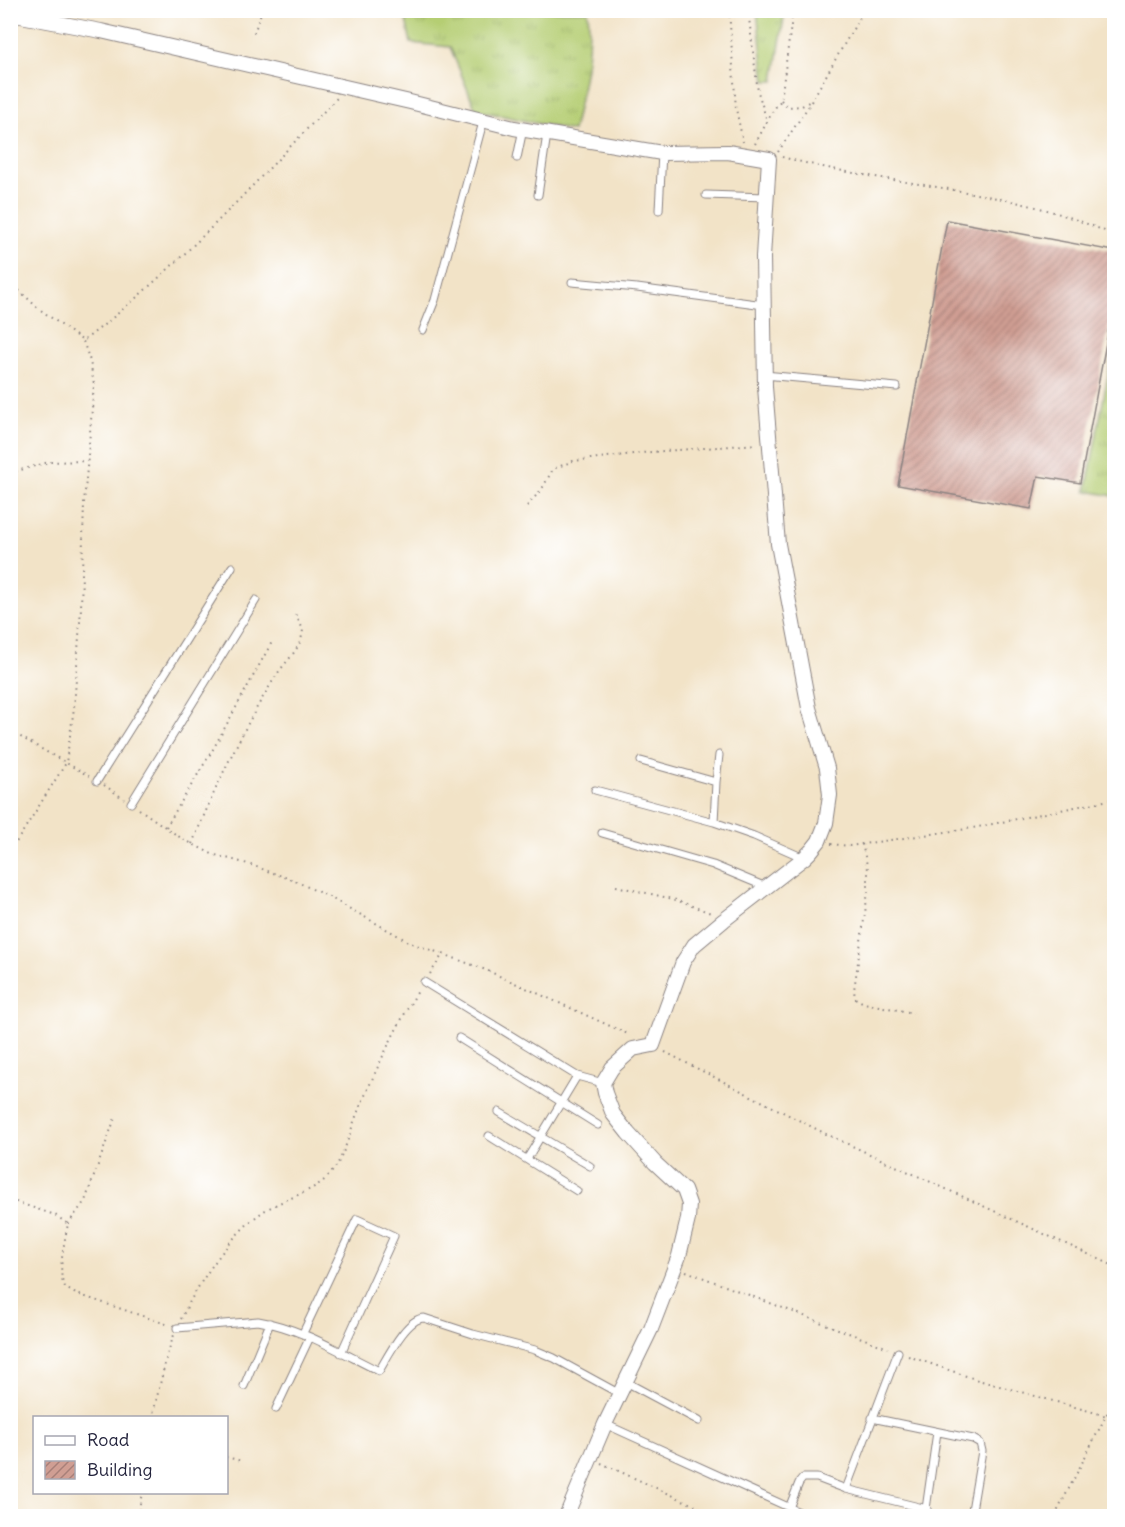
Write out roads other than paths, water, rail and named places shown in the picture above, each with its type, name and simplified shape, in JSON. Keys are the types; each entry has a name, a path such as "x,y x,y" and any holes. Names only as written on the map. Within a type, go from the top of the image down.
{"street":[{"path":"10,14 101,31 347,87 483,122 662,153 745,151 769,159 763,257 764,375 769,444 778,544 809,708 827,768 830,795 826,823 819,841 804,858 694,945 683,962 653,1045 633,1049 612,1068 603,1083 604,1093 613,1114 655,1164 684,1190 688,1204 688,1219 675,1267 651,1329 605,1424 567,1514 573,1516"}],"lane":[{"path":"423,330 435,300 483,122"},
{"path":"517,158 523,129"},
{"path":"538,195 548,134"},
{"path":"659,210 662,153"},
{"path":"706,195 766,197"},
{"path":"572,282 764,305"},
{"path":"764,375 897,387"},
{"path":"98,781 232,567"},
{"path":"131,803 255,600"},
{"path":"714,822 719,755"},
{"path":"640,761 716,782"},
{"path":"595,790 714,822 754,836 804,858"},
{"path":"602,833 712,864 766,887"},
{"path":"424,982 577,1076 603,1083"},
{"path":"459,1038 598,1125"},
{"path":"527,1159 577,1076"},
{"path":"499,1112 590,1166"},
{"path":"489,1136 577,1191"},
{"path":"276,1409 357,1219 394,1236 341,1353"},
{"path":"177,1328 258,1321 270,1323 306,1335 379,1371 410,1325 419,1318 424,1318 473,1334 535,1350 699,1421"},
{"path":"244,1386 270,1323"},
{"path":"846,1489 898,1352"},
{"path":"872,1418 973,1439 980,1443 982,1451 971,1516"},
{"path":"605,1424 808,1516"},
{"path":"789,1508 803,1478 817,1478 926,1513 937,1432"}]}
